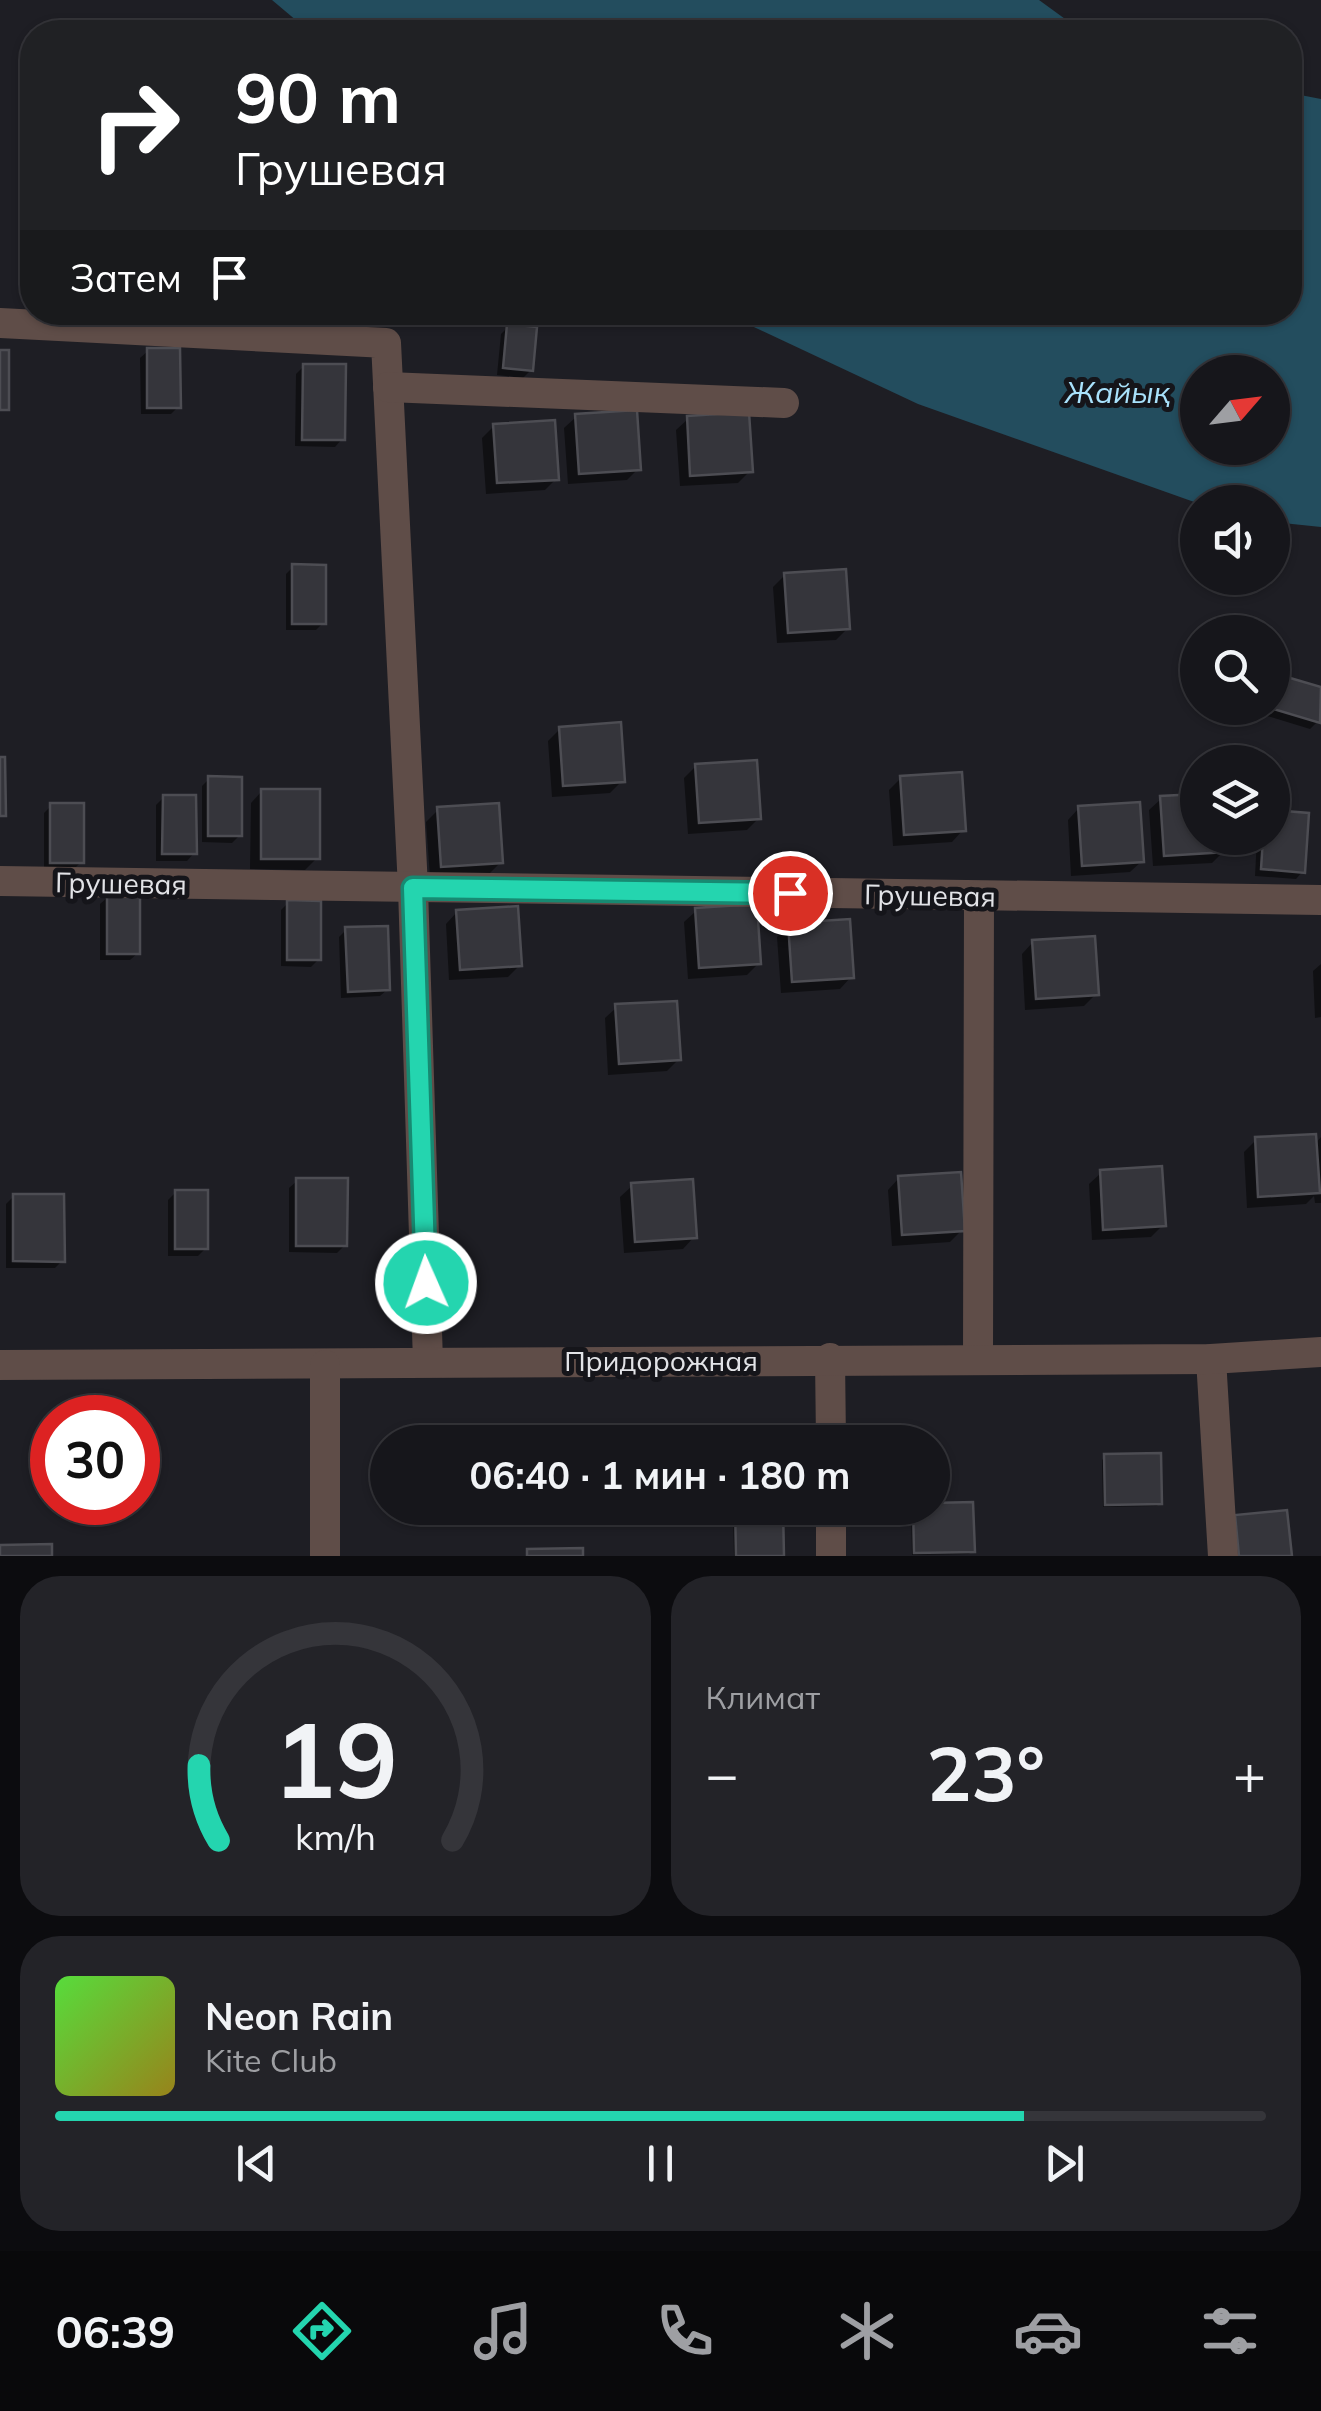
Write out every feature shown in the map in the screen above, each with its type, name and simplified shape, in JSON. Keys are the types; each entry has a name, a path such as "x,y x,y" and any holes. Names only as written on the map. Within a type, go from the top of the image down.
{"street":[{"path":"39,325 386,343 413,888 428,1362"},
{"path":"388,387 784,403"},
{"name":"Грушевая","path":"0,881 1321,900"},
{"path":"978,1358 979,896"},
{"name":"Придорожная","path":"0,1365 1211,1359 1321,1352"},
{"path":"830,1358 831,1425"},
{"path":"1211,1359 1223,1556"},
{"path":"324,1365 324,1556"},
{"path":"831,1525 831,1556"}],"water":[{"path":"272,0 1039,0 1066,20 296,20"},
{"name":"Жайық","path":"1302,95 1321,99 1321,527 1290,524 1290,485 1180,485 1180,497 918,404 750,325 1302,325"}],"building":[{"path":"507,325 537,327 533,371 503,368"},
{"path":"147,348 180,348 181,408 147,408"},
{"path":"0,350 9,350 9,410 0,410"},
{"path":"303,364 346,364 345,440 302,440"},
{"path":"637,410 641,470 579,474 575,414"},
{"path":"749,412 753,472 690,476 687,416"},
{"path":"555,420 559,480 497,483 493,424"},
{"path":"292,564 326,565 326,624 292,624"},
{"path":"846,569 850,629 788,633 784,573"},
{"path":"1290,678 1321,687 1320,723 1290,714"},
{"path":"621,722 625,782 563,786 559,727"},
{"path":"0,757 5,757 6,816 0,816"},
{"path":"757,760 761,819 699,823 695,764"},
{"path":"962,772 966,831 904,835 900,776"},
{"path":"208,776 242,777 242,836 208,836"},
{"path":"261,789 320,789 320,859 261,859"},
{"path":"163,795 196,795 197,854 162,854"},
{"path":"1180,795 1180,855 1164,856 1160,796"},
{"path":"1140,802 1144,862 1082,866 1078,806"},
{"path":"50,803 84,803 84,863 50,863"},
{"path":"499,803 503,863 441,867 437,807"},
{"path":"1290,811 1309,813 1305,873 1261,869 1262,855 1290,855"},
{"path":"107,894 140,894 140,954 107,954"},
{"path":"287,900 321,901 321,960 287,960"},
{"path":"757,904 761,964 699,968 695,908"},
{"path":"518,906 522,966 460,970 456,910"},
{"path":"850,919 854,978 792,982 788,923"},
{"path":"388,926 390,990 348,992 345,927"},
{"path":"1095,936 1099,995 1036,999 1032,940"},
{"path":"677,1001 681,1060 619,1064 615,1004"},
{"path":"1316,1134 1320,1193 1258,1197 1255,1137"},
{"path":"1162,1166 1166,1226 1103,1230 1100,1170"},
{"path":"961,1172 965,1231 902,1235 898,1176"},
{"path":"296,1178 348,1178 347,1246 296,1246"},
{"path":"693,1179 697,1238 635,1242 631,1183"},
{"path":"175,1190 208,1190 208,1249 175,1249"},
{"path":"13,1194 64,1194 65,1262 13,1261"},
{"path":"1161,1453 1162,1504 1105,1505 1104,1454"},
{"path":"973,1502 975,1552 914,1553 913,1525 950,1525 950,1503"},
{"path":"1287,1510 1292,1556 1239,1556 1235,1515"},
{"path":"735,1525 783,1525 784,1556 736,1556"},
{"path":"52,1544 52,1556 0,1556 0,1545"},
{"path":"583,1548 583,1556 527,1556 527,1549"}],"route":[{"path":"426,1283 413,888 790,893"}]}
